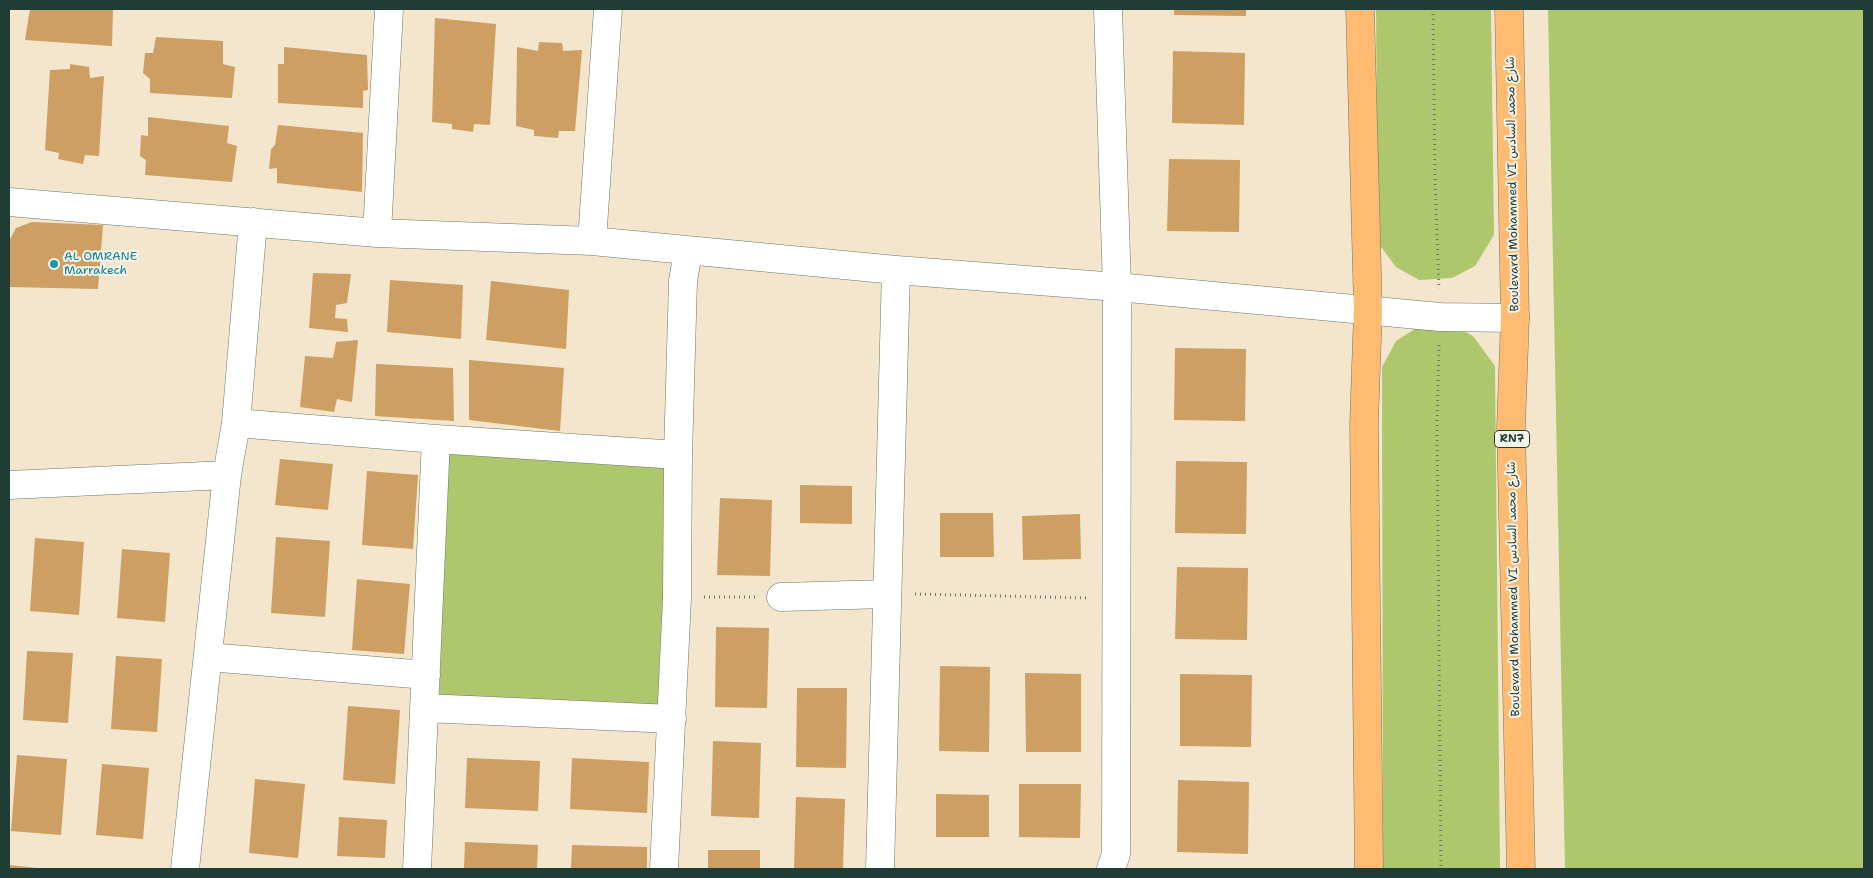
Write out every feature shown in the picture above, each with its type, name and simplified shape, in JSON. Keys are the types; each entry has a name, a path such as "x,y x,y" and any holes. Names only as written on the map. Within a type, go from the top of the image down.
{"main road":[{"path":"1360,9 1368,310 1364,424 1369,869"},
{"name":"Boulevard Mohammed VI شارع محمد السادس","path":"1509,9 1516,318 1511,427 1521,869"}],"street":[{"path":"377,233 382,9"},
{"path":"592,241 608,9"},
{"path":"1108,9 1117,287 1116,854 1111,869"},
{"path":"9,202 377,233 592,241 896,270 1117,287 1440,317 1516,318"},
{"path":"185,869 226,475 236,423 253,222"},
{"path":"664,869 677,598 678,455 683,280 688,251"},
{"path":"880,869 896,270"},
{"path":"236,423 436,439 678,455"},
{"path":"417,869 436,439"},
{"path":"9,485 226,475"},
{"path":"780,597 886,594"},
{"path":"208,657 426,675"},
{"path":"425,708 672,719"}],"path":[{"path":"1433,9 1434,180 1440,317 1437,435 1441,869"},
{"path":"886,594 1117,599"},
{"path":"677,598 780,597"}],"green space":[{"path":"1376,9 1491,9 1494,235 1475,266 1452,278 1419,280 1396,267 1378,243"},
{"path":"1548,9 1864,9 1864,869 1565,869"},
{"path":"1449,323 1473,336 1495,366 1500,869 1383,869 1382,367 1396,341 1421,325"},
{"path":"448,453 670,462 661,708 439,699"}],"building":[{"path":"30,9 113,9 112,46 25,40"},
{"path":"1174,9 1246,9 1246,16 1174,15"},
{"path":"435,18 496,24 490,125 474,124 473,132 452,129 452,124 432,122"},
{"path":"156,37 223,41 223,64 235,67 232,98 150,93 150,79 143,73 145,53 153,53"},
{"path":"539,42 562,43 563,51 582,50 575,131 559,131 558,138 534,136 534,130 516,126 517,47 538,51"},
{"path":"284,47 367,55 368,90 363,91 363,108 278,103 278,64 284,64"},
{"path":"1173,51 1245,53 1244,125 1172,123"},
{"path":"70,64 89,67 90,78 104,76 99,156 85,155 83,164 58,159 59,153 45,150 50,70 70,69"},
{"path":"148,117 229,126 227,143 237,146 232,182 145,175 146,160 140,156 141,135 148,136"},
{"path":"278,125 363,133 362,192 277,183 277,168 269,169 271,149 275,145"},
{"path":"1169,159 1240,160 1239,232 1167,231"},
{"name":"AL OMRANE Marrakech","path":"32,222 103,225 98,289 9,287 9,241 16,228"},
{"path":"313,273 351,274 347,303 336,305 335,318 347,319 348,332 309,328"},
{"path":"390,280 463,285 461,339 387,332"},
{"path":"491,281 569,290 566,349 486,340"},
{"path":"358,340 352,402 337,399 334,412 300,407 305,356 333,358 336,342"},
{"path":"1175,348 1246,349 1245,421 1174,420"},
{"path":"469,360 564,368 560,431 469,420"},
{"path":"376,364 453,368 454,421 375,416"},
{"path":"280,459 333,464 328,510 275,505"},
{"path":"1176,461 1247,462 1246,534 1175,533"},
{"path":"367,471 418,475 413,549 362,545"},
{"path":"800,485 852,486 852,524 800,523"},
{"path":"720,498 772,500 770,576 717,575"},
{"path":"940,513 993,513 994,557 940,557"},
{"path":"1080,514 1081,559 1023,560 1022,516"},
{"path":"276,537 330,541 325,617 271,613"},
{"path":"35,538 84,542 79,615 30,611"},
{"path":"122,549 170,553 165,622 117,618"},
{"path":"1177,567 1248,568 1247,640 1175,639"},
{"path":"357,579 410,584 404,654 352,650"},
{"path":"716,627 769,628 767,708 715,707"},
{"path":"27,651 73,653 68,723 23,720"},
{"path":"116,656 162,659 157,732 111,729"},
{"path":"940,666 990,667 989,752 939,751"},
{"path":"1025,673 1081,674 1081,752 1026,752"},
{"path":"1180,674 1252,675 1251,747 1180,746"},
{"path":"797,688 847,688 846,768 796,767"},
{"path":"348,706 400,710 395,784 343,780"},
{"path":"713,741 761,743 759,818 711,816"},
{"path":"17,755 67,759 61,835 11,831"},
{"path":"467,758 540,761 538,811 465,808"},
{"path":"572,758 649,762 647,813 570,809"},
{"path":"102,764 149,768 143,839 96,835"},
{"path":"255,779 305,784 298,858 249,853"},
{"path":"1178,780 1249,782 1248,854 1177,852"},
{"path":"1019,784 1081,784 1080,838 1019,837"},
{"path":"936,794 989,795 989,837 936,837"},
{"path":"796,797 845,799 843,869 794,869"},
{"path":"339,817 387,820 385,858 337,856"},
{"path":"465,842 538,845 537,869 464,869"},
{"path":"572,845 647,847 647,869 571,869"},
{"path":"708,850 760,850 760,869 708,869"},
{"path":"9,865 37,868 37,869 9,869"}],"place":[{"name":"AL OMRANE Marrakech","path":"54,264"}]}
